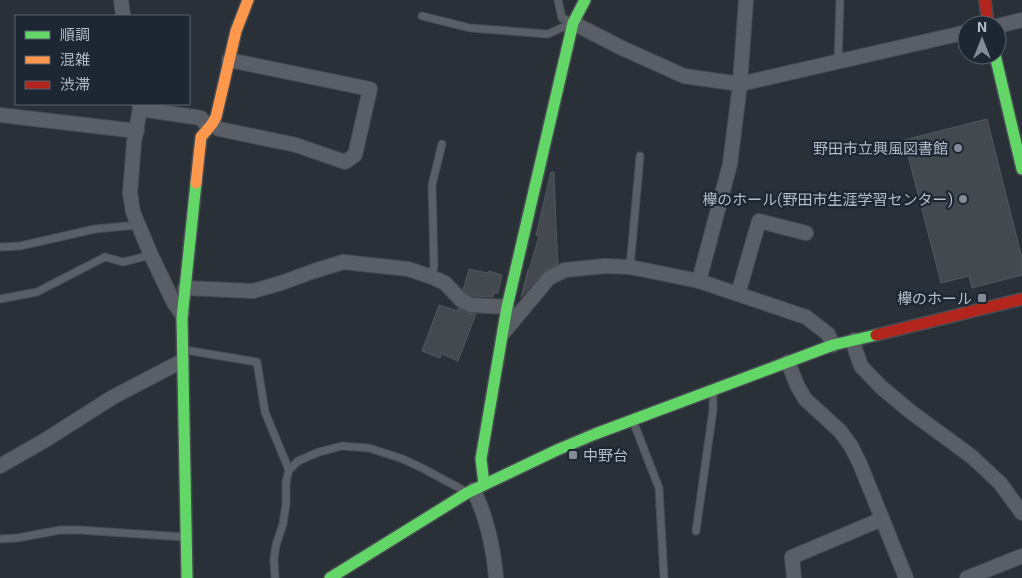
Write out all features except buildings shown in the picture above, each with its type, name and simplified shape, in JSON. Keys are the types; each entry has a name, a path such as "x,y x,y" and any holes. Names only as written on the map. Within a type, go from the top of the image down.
{"street":[{"path":"121,0 123,15"},
{"path":"187,578 182,314 201,137 216,117 236,30 248,0"},
{"path":"496,578 494,560 475,489 507,307 573,23 585,0"},
{"path":"698,281 730,164 740,84 746,0"},
{"path":"985,0 987,15"},
{"path":"1007,24 1022,20"},
{"path":"573,23 684,76 740,84 957,34"},
{"path":"182,314 174,303 150,256 138,225 130,193 134,142 140,106 201,118 210,126 219,129 296,145 345,162 355,155 370,89 229,60"},
{"path":"997,65 1022,170"},
{"path":"0,115 137,131"},
{"path":"738,294 758,221 806,233"},
{"path":"185,288 253,291 343,262 408,269 445,282 461,300 471,306 507,307"},
{"path":"502,335 549,278 565,270 605,266 630,267 698,281 806,317 828,334 833,345"},
{"path":"330,578 475,489 557,450 833,345 1022,299"},
{"path":"854,340 861,366 881,387 910,412 972,456 1000,484 1022,513"},
{"path":"0,466 182,355"},
{"path":"788,362 805,399 840,431 851,446 906,578"},
{"path":"794,578 792,557 882,520"},
{"path":"967,578 1022,556"}],"lane":[{"path":"558,0 562,18 573,23"},
{"path":"838,62 840,0"},
{"path":"422,16 470,28 548,34 573,23"},
{"path":"432,277 434,265 432,185 442,144"},
{"path":"630,267 640,156"},
{"path":"0,247 20,246 95,229 138,225"},
{"path":"0,299 37,292 105,257 123,262 150,256"},
{"path":"182,355 257,362 265,412 289,470"},
{"path":"696,531 713,410 712,390"},
{"path":"633,420 659,488 664,578"},
{"path":"274,578 276,545 284,524 286,482 289,470 298,460 342,446 369,448 475,489"},
{"path":"0,539 17,538 60,530 186,537"}],"traffic: fast":[{"path":"484,484 481,459 507,307 573,23 585,0"},
{"path":"997,65 1022,169"},
{"path":"187,578 182,318 196,183"},
{"path":"330,578 467,493 557,450 833,345 876,335"}],"traffic: slow":[{"path":"196,183 201,137 216,117 236,31 248,0"}],"traffic: jam":[{"path":"985,0 987,15"},
{"path":"876,335 1022,299"}],"place":[{"name":"野田市立興風図書館","path":"958,148"},
{"name":"欅のホール(野田市生涯学習センター)","path":"963,199"},
{"name":"欅のホール","path":"982,298"},
{"name":"中野台","path":"573,455"}]}
